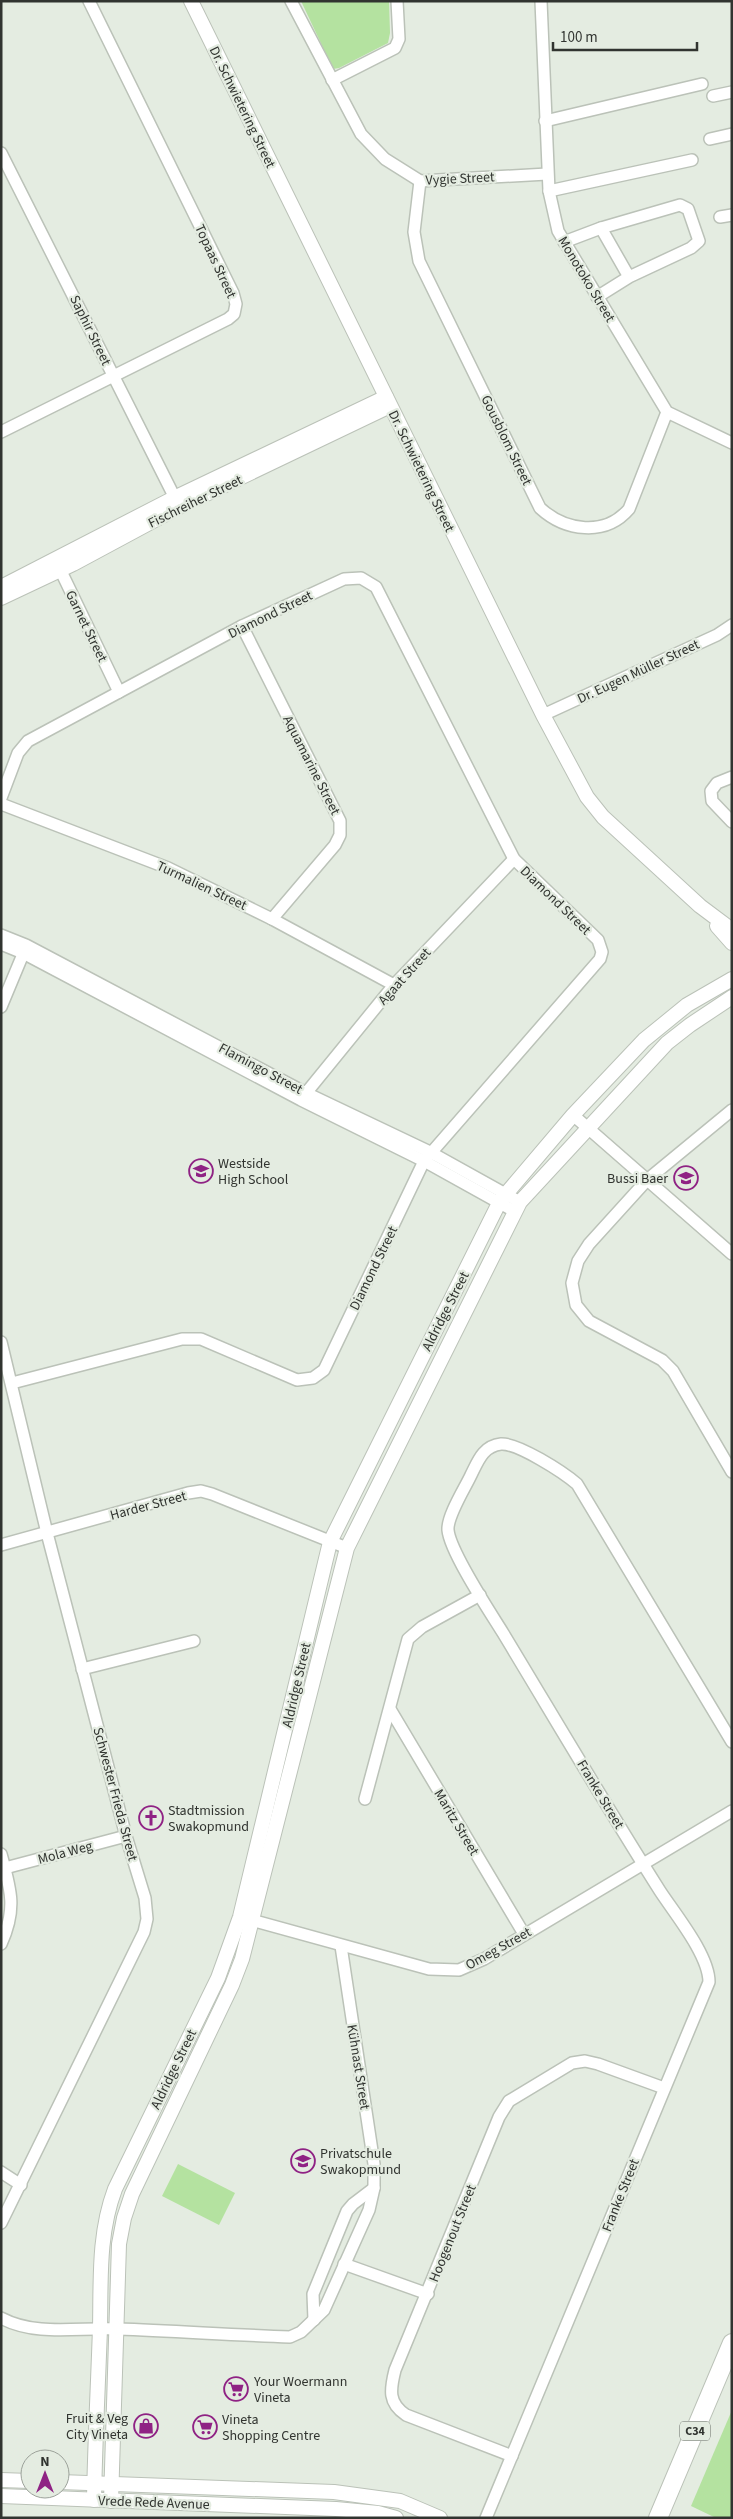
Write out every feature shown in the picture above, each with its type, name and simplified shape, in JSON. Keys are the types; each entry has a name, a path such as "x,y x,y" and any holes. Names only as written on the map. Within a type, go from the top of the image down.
{"main road":[{"name":"C34","path":"658,2518 732,2343"}],"street":[{"name":"Topaas Street","path":"1,432 114,377 228,319 234,314 236,304 232,292 89,1"},
{"name":"Dr. Schwietering Street","path":"191,1 388,402 544,715 587,797 603,817 700,906 732,930"},
{"name":"Vygie Street","path":"291,1 360,134 385,159 420,181 548,174"},
{"path":"332,80 395,48 399,39 397,1"},
{"name":"Monotoko Street","path":"541,1 549,191 558,231 667,412"},
{"path":"545,121 702,84"},
{"path":"713,96 732,92"},
{"path":"710,139 732,134"},
{"name":"Saphir Street","path":"1,153 177,502"},
{"path":"549,191 692,160"},
{"name":"Gousblom Street","path":"420,181 414,232 419,261 540,508 554,521 580,526 604,527 620,520 629,509 667,412"},
{"path":"564,242 601,228 680,205 688,209 699,241 692,248 629,277 598,297"},
{"path":"601,228 629,277"},
{"name":"Fischreiher Street","path":"1,598 58,565 177,502 388,402"},
{"path":"667,412 732,443"},
{"name":"Fischreiher Street","path":"1,587 58,565"},
{"name":"Garnet Street","path":"58,565 119,692"},
{"name":"Diamond Street","path":"1,798 18,753 28,741 242,626 344,579 361,578 376,587 514,860 598,940 602,952 600,959 427,1157 324,1370 313,1378 296,1380 201,1339 182,1339 12,1383"},
{"name":"Dr. Eugen Müller Street","path":"544,715 717,634 732,624"},
{"name":"Aquamarine Street","path":"242,626 340,821 340,835 335,845 272,919"},
{"path":"732,777 717,784 712,791 712,801 732,822"},
{"name":"Turmalien Street","path":"1,804 168,868 272,919 394,985"},
{"name":"Agaat Street","path":"304,1096 394,985 514,860"},
{"name":"Dr. Schwietering Street","path":"700,906 732,943"},
{"name":"Flamingo Street","path":"1,935 24,949 304,1096 427,1157 517,1207"},
{"name":"Flamingo Street","path":"1,944 24,949"},
{"path":"1,1007 24,949"},
{"name":"Aldridge Street","path":"111,2501 119,2250 124,2218 132,2194 232,1985 330,1542 503,1198 573,1116 666,1021 687,1005 732,979"},
{"name":"Aldridge Street","path":"94,2500 103,2230 108,2209 115,2189 247,1919 347,1548 517,1207 667,1044 690,1025 732,998"},
{"path":"732,1110 646,1180 590,1244 578,1261 572,1283 576,1305 589,1321 662,1360 673,1371 732,1472"},
{"path":"573,1116 732,1254"},
{"name":"Schwester Frieda Street","path":"1,1342 82,1669 126,1836 145,1898 147,1919 144,1932 1,2223"},
{"name":"Franke Street","path":"486,2518 664,2088 704,1997 709,1974 705,1961 643,1863 480,1594 449,1538 448,1527 480,1456 490,1447 502,1444 515,1447 567,1475 577,1484 732,1742"},
{"name":"Harder Street","path":"1,1545 201,1491 347,1548"},
{"path":"365,1799 408,1639 422,1626 480,1594"},
{"path":"82,1669 194,1640"},
{"name":"Maritz Street","path":"390,1709 524,1934"},
{"name":"Omeg Street","path":"247,1919 429,1969 453,1970 473,1965 732,1811"},
{"name":"Mola Weg","path":"5,1868 126,1836"},
{"path":"1,1854 13,1906 12,1918 1,1944"},
{"name":"Kühnast Street","path":"1,2318 20,2326 38,2329 116,2328 290,2337 301,2332 324,2310 369,2210 374,2188 374,2164 341,1946"},
{"path":"194,2028 208,2035"},
{"name":"Hoogenout Street","path":"512,2456 406,2415 394,2405 390,2395 395,2370 428,2294 499,2117 509,2101 572,2063 585,2061 664,2088"},
{"path":"1,2172 21,2185"},
{"path":"314,2320 313,2294 347,2212 353,2204 374,2188"},
{"path":"344,2264 428,2294"},
{"path":"1,2480 20,2481"},
{"name":"Vrede Rede Avenue","path":"70,2483 334,2492 378,2496 400,2501 440,2518"},
{"path":"248,2490 248,2512"},
{"path":"267,2490 267,2512"},
{"name":"Vrede Rede Avenue","path":"1,2496 111,2501 248,2512 344,2510 378,2513 396,2518"}],"green space":[{"path":"301,1 389,1 390,33 388,43 339,68 333,69"},
{"path":"178,2164 235,2193 219,2225 162,2196"},
{"path":"732,2410 732,2518 716,2518 691,2506"}],"place":[{"name":"Westside High School","path":"201,1171"},
{"name":"Bussi Baer","path":"686,1178"},
{"name":"Stadtmission Swakopmund","path":"151,1818"},
{"name":"Privatschule Swakopmund","path":"303,2161"},
{"name":"Your Woermann Vineta","path":"236,2389"},
{"name":"Fruit & Veg City Vineta","path":"146,2426"},
{"name":"Vineta Shopping Centre","path":"205,2427"}]}
